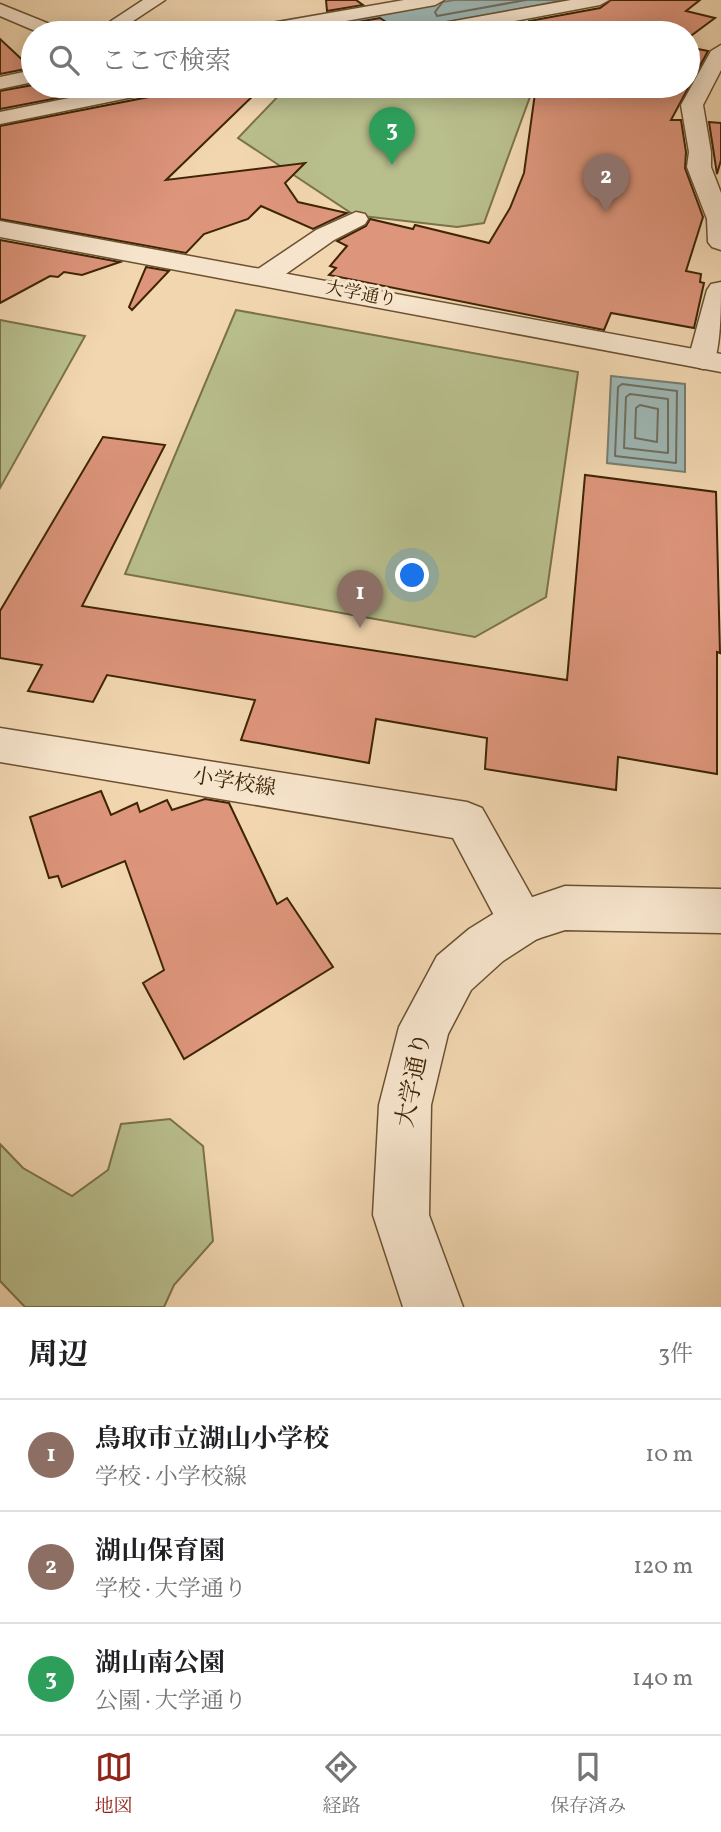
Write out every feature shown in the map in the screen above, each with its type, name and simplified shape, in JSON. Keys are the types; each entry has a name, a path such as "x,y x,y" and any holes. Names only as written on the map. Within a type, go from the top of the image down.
{"street":[{"path":"122,21 156,0"},
{"path":"317,21 435,0"},
{"path":"486,21 600,0"},
{"path":"0,9 28,21"},
{"path":"700,90 721,51"},
{"path":"0,83 21,79"},
{"path":"0,118 99,98"},
{"path":"696,98 692,105 700,152 699,167 719,219 721,242"},
{"path":"264,277 325,235 356,219"},
{"name":"大学通り","path":"0,229 712,361"},
{"path":"712,361 721,290"},
{"name":"小学校線","path":"0,745 467,821 523,922"},
{"name":"大学通り","path":"433,1307 401,1215 405,1105 424,1027 454,974 486,944 523,922 565,908 721,911"}],"green space":[{"path":"276,98 530,98 484,223 457,227 354,215 238,138"},
{"path":"236,310 578,372 546,597 475,637 125,574"},
{"path":"0,320 85,336 0,488"},
{"path":"170,1119 203,1146 213,1241 174,1285 164,1307 25,1307 0,1281 0,1144 23,1168 72,1196 108,1170 121,1124"}],"water":[{"path":"454,0 566,0 453,21 333,21"},
{"path":"21,82 21,98 85,98 0,115 0,86"},
{"path":"611,376 685,384 685,472 607,463"}],"building":[{"path":"326,0 356,0 363,5 327,11"},
{"path":"611,0 700,0 686,11 715,18 700,29 700,21 529,21 600,8"},
{"path":"380,18 384,21 363,21"},
{"path":"0,39 21,59 21,70 0,74"},
{"path":"700,49 708,51 700,66"},
{"path":"21,87 21,98 58,98 0,109 0,91"},
{"path":"144,98 251,98 166,180 305,163 285,183 298,202 347,213 313,229 261,206 248,219 204,234 186,253 0,219 0,126"},
{"path":"534,98 683,98 671,120 681,120 686,152 685,168 703,217 686,271 701,274 700,282 704,283 694,328 611,313 604,330 329,275 336,268 330,266 347,246 337,241 366,226 370,219 413,229 415,225 489,243 510,208 524,173"},
{"path":"709,122 721,123 721,160 717,174"},
{"path":"0,240 120,262 82,275 64,272 58,277 50,276 0,303"},
{"path":"146,267 169,271 132,310 129,307"},
{"path":"103,437 165,445 82,606 567,680 585,475 716,492 720,653 717,652 717,774 618,757 616,790 485,769 487,738 376,719 369,763 241,740 255,700 107,675 93,702 28,691 42,665 0,658 0,611"},
{"path":"101,791 111,815 137,803 140,812 167,800 172,810 205,799 229,803 277,904 287,898 333,967 184,1059 143,983 164,970 125,861 62,887 58,876 49,878 30,817"}],"place":[{"name":"湖山南公園","path":"392,165"},
{"name":"湖山保育園","path":"606,212"},
{"name":"鳥取市立湖山小学校","path":"360,628"}]}
